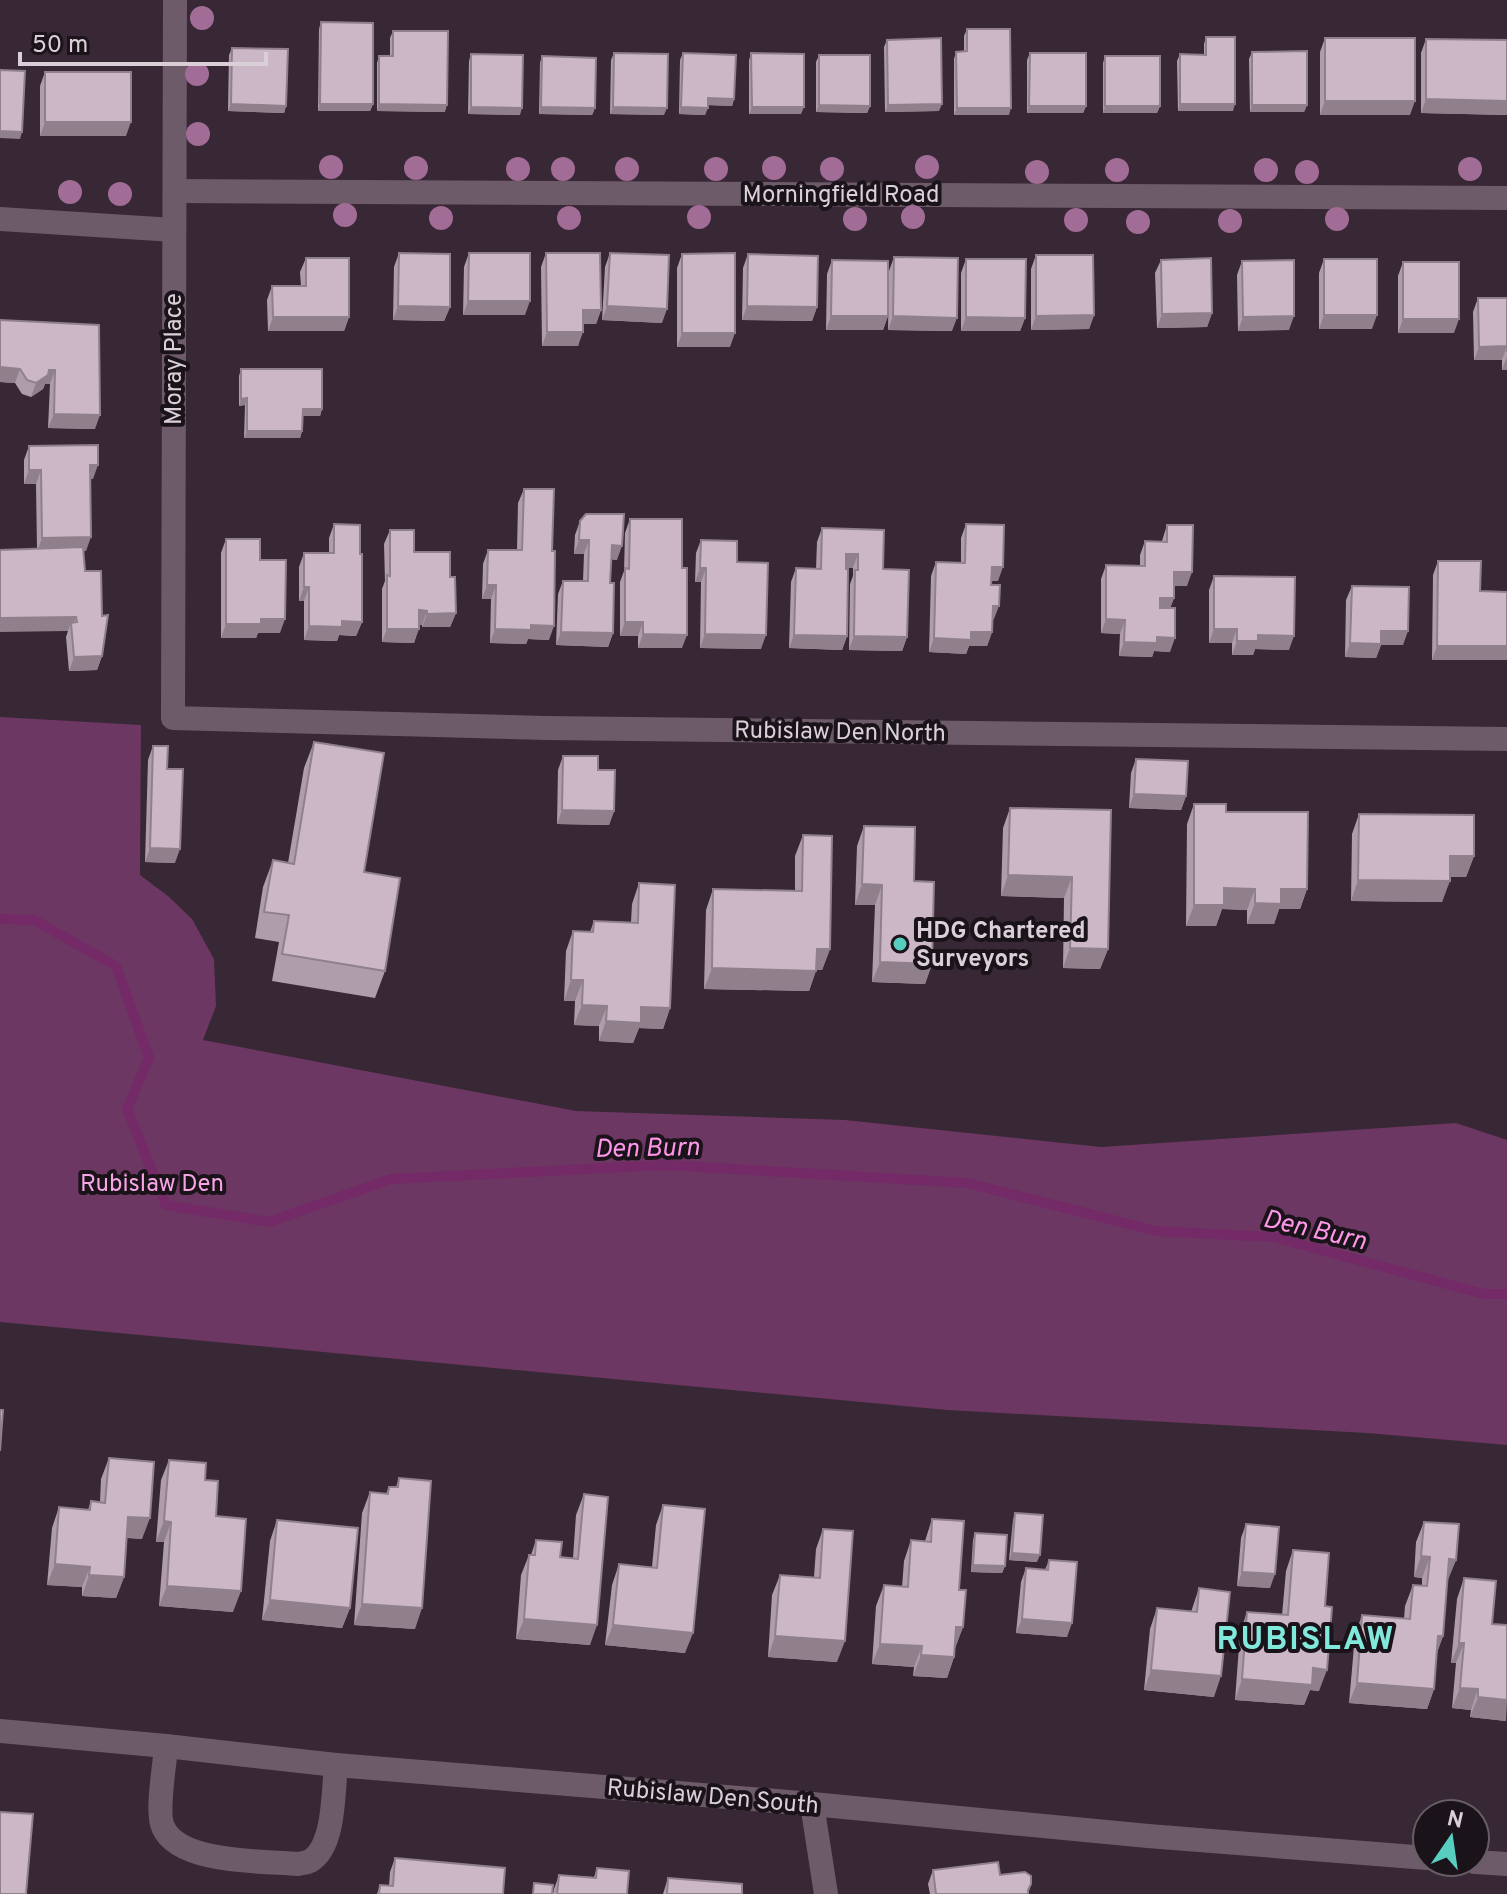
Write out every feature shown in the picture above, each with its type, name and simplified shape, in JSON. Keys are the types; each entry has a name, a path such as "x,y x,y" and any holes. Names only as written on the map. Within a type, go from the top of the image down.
{"street":[{"name":"Moray Place","path":"173,718 175,0"},
{"name":"Morningfield Road","path":"175,191 1507,198"},
{"path":"0,219 174,230"},
{"name":"Rubislaw Den North","path":"173,718 546,728 1507,739"},
{"name":"Rubislaw Den South","path":"0,1731 336,1765 1411,1857"},
{"path":"166,1746 160,1816 163,1829 179,1845 208,1857 298,1864 310,1861 325,1844 329,1833 336,1765"},
{"path":"812,1804 826,1894"}],"green space":[{"name":"Rubislaw Den","path":"0,717 141,725 140,875 192,919 214,959 216,1006 203,1040 576,1111 845,1120 1101,1147 1456,1123 1507,1140 1507,1445 1367,1433 947,1410 0,1322"}],"building":[{"path":"321,22 373,23 373,104 320,104"},
{"path":"967,29 1010,29 1011,108 957,108 956,52 967,51"},
{"path":"393,31 448,31 447,105 379,104 379,56 393,56"},
{"path":"1206,37 1235,37 1235,104 1180,104 1180,54 1206,55"},
{"path":"941,38 942,104 888,105 887,40"},
{"path":"1325,38 1415,38 1415,101 1325,101"},
{"path":"1426,39 1507,40 1507,101 1426,99"},
{"path":"232,48 288,49 286,106 231,104"},
{"path":"1307,51 1307,105 1252,105 1252,52"},
{"path":"614,53 668,54 667,108 613,107"},
{"path":"683,53 736,55 734,99 708,98 708,108 681,107"},
{"path":"751,53 804,54 804,107 752,107"},
{"path":"1030,53 1086,53 1086,106 1029,106"},
{"path":"471,54 523,55 522,108 471,107"},
{"path":"819,55 870,55 870,106 819,105"},
{"path":"542,56 596,58 595,108 541,107"},
{"path":"1105,56 1160,56 1160,106 1105,106"},
{"path":"0,70 25,71 22,132 0,131"},
{"path":"45,72 131,72 131,122 45,122"},
{"path":"399,253 450,254 450,307 398,306"},
{"path":"469,253 530,253 530,301 468,301"},
{"path":"546,253 600,253 601,310 583,310 583,332 547,332"},
{"path":"610,253 669,255 667,309 607,306"},
{"path":"735,253 735,333 682,333 682,254"},
{"path":"748,254 818,256 817,307 747,306"},
{"path":"1036,255 1093,255 1094,315 1036,316"},
{"path":"894,257 958,258 957,318 893,316"},
{"path":"306,258 349,258 349,317 273,317 272,286 306,286"},
{"path":"1211,258 1212,313 1162,314 1161,260"},
{"path":"966,259 1026,259 1025,318 966,317"},
{"path":"1324,259 1377,259 1377,315 1324,315"},
{"path":"832,260 888,261 888,316 831,316"},
{"path":"1294,260 1294,316 1243,317 1242,261"},
{"path":"1403,262 1459,262 1459,319 1403,319"},
{"path":"1478,298 1507,298 1507,346 1479,347"},
{"path":"0,320 99,325 100,415 54,414 55,370 49,370 48,375 36,383 27,380 20,369 0,367"},
{"path":"241,369 322,369 322,409 303,409 302,431 247,431 247,398 241,399"},
{"path":"98,445 98,465 90,465 91,537 42,538 41,470 29,470 29,446"},
{"path":"524,489 554,489 554,626 531,625 531,630 495,629 496,585 487,585 488,550 522,550"},
{"path":"586,514 624,514 622,546 612,545 610,583 614,583 613,633 561,632 563,581 588,581 589,540 579,540 580,521"},
{"path":"630,519 682,519 682,568 687,568 687,635 643,634 643,622 625,622 625,568 629,569"},
{"path":"334,524 360,525 362,622 342,621 342,627 309,626 309,587 304,587 304,553 334,553"},
{"path":"966,524 1004,525 1003,567 992,567 991,585 1000,585 999,606 993,606 992,632 971,632 971,640 934,638 936,562 965,563"},
{"path":"1167,525 1193,525 1192,572 1174,572 1174,598 1160,598 1160,608 1175,608 1175,638 1157,637 1157,643 1124,642 1125,620 1106,619 1106,565 1145,566 1145,541 1167,542"},
{"path":"822,528 884,530 883,569 909,570 907,637 854,636 858,554 846,554 847,636 794,635 796,568 821,569"},
{"path":"390,530 414,530 414,552 450,552 450,577 455,577 456,613 427,614 427,611 419,610 419,629 387,629"},
{"path":"226,539 260,539 260,560 286,560 285,619 261,619 261,624 226,624"},
{"path":"701,540 737,541 737,562 768,563 766,635 705,634 706,568 700,568"},
{"path":"83,547 85,571 101,571 102,616 108,615 102,656 74,657 71,623 77,622 76,617 0,618 0,550"},
{"path":"1438,561 1481,561 1480,591 1507,592 1507,646 1437,646"},
{"path":"1214,576 1295,577 1294,636 1258,635 1258,641 1237,641 1237,629 1214,629"},
{"path":"1352,586 1409,587 1408,631 1381,631 1381,644 1350,643"},
{"path":"314,742 384,753 364,872 400,878 385,971 282,954 289,915 264,912 273,860 294,864"},
{"path":"153,746 168,746 167,769 183,769 180,849 150,848"},
{"path":"563,756 598,756 598,770 615,770 614,811 562,810"},
{"path":"1136,759 1188,761 1186,796 1134,794"},
{"path":"1194,804 1226,804 1226,812 1308,812 1307,889 1281,889 1281,904 1255,903 1255,889 1224,888 1224,905 1194,905"},
{"path":"1010,808 1111,810 1108,949 1070,948 1072,877 1008,875"},
{"path":"1359,814 1474,815 1474,856 1450,856 1450,881 1358,880"},
{"name":"HDG Chartered Surveyors","path":"864,826 915,827 914,881 934,882 932,964 880,962 882,885 862,884"},
{"path":"803,835 832,836 830,949 817,949 816,971 712,968 713,889 802,891"},
{"path":"639,883 675,885 670,1008 641,1007 641,1023 606,1021 607,1006 582,1005 583,980 571,980 573,931 593,932 594,921 638,923"},
{"path":"0,1410 3,1410 0,1451"},
{"path":"109,1458 154,1462 150,1518 128,1517 124,1577 89,1575 90,1567 55,1564 59,1507 90,1510 91,1501 105,1503"},
{"path":"169,1460 206,1463 205,1480 218,1481 216,1516 246,1519 241,1591 167,1586 171,1522 164,1521"},
{"path":"399,1478 431,1481 422,1608 362,1604 370,1492 388,1494 389,1487 398,1487"},
{"path":"584,1494 608,1497 597,1625 524,1619 529,1555 535,1555 536,1540 562,1542 560,1557 578,1559"},
{"path":"663,1505 705,1509 693,1633 613,1625 619,1564 657,1568"},
{"path":"1015,1513 1043,1515 1040,1555 1012,1553"},
{"path":"932,1519 964,1521 959,1590 966,1590 963,1627 956,1627 954,1657 921,1655 922,1646 880,1644 884,1585 908,1587 911,1540 931,1542"},
{"path":"277,1520 358,1528 350,1608 270,1600"},
{"path":"1424,1522 1459,1524 1456,1560 1449,1559 1443,1636 1438,1636 1434,1689 1357,1683 1362,1615 1410,1619 1413,1585 1427,1586 1430,1557 1421,1556"},
{"path":"1246,1524 1279,1527 1275,1574 1242,1572"},
{"path":"823,1529 853,1531 845,1641 775,1636 780,1575 820,1578"},
{"path":"975,1533 1007,1535 1005,1566 973,1565"},
{"path":"1293,1550 1329,1553 1325,1606 1332,1607 1327,1670 1313,1668 1312,1685 1242,1679 1247,1612 1288,1615"},
{"path":"1049,1560 1077,1562 1072,1623 1022,1619 1026,1568 1048,1570"},
{"path":"1464,1578 1496,1581 1492,1624 1507,1625 1507,1700 1478,1697 1478,1689 1460,1688 1464,1643 1459,1643"},
{"path":"1199,1588 1230,1592 1221,1676 1151,1670 1157,1608 1197,1612"},
{"path":"0,1812 33,1814 26,1894 0,1894"},
{"path":"395,1858 505,1868 503,1894 379,1894 380,1885 393,1886"},
{"path":"998,1862 1000,1875 1025,1872 1031,1876 1028,1894 936,1894 933,1870"},
{"path":"597,1868 629,1871 627,1894 557,1894 559,1875 596,1878"},
{"path":"668,1878 742,1884 742,1894 667,1894"},
{"path":"534,1883 553,1885 552,1894 533,1894"}],"waterway":[{"name":"Den Burn","path":"0,919 34,920 116,966 149,1058 127,1109 166,1205 269,1222 391,1179 666,1165 967,1183 1156,1231 1273,1237 1484,1294 1507,1294"}],"place":[{"name":"HDG Chartered Surveyors","path":"900,944"}],"district":[{"name":"RUBISLAW","path":"1306,1638"}]}
